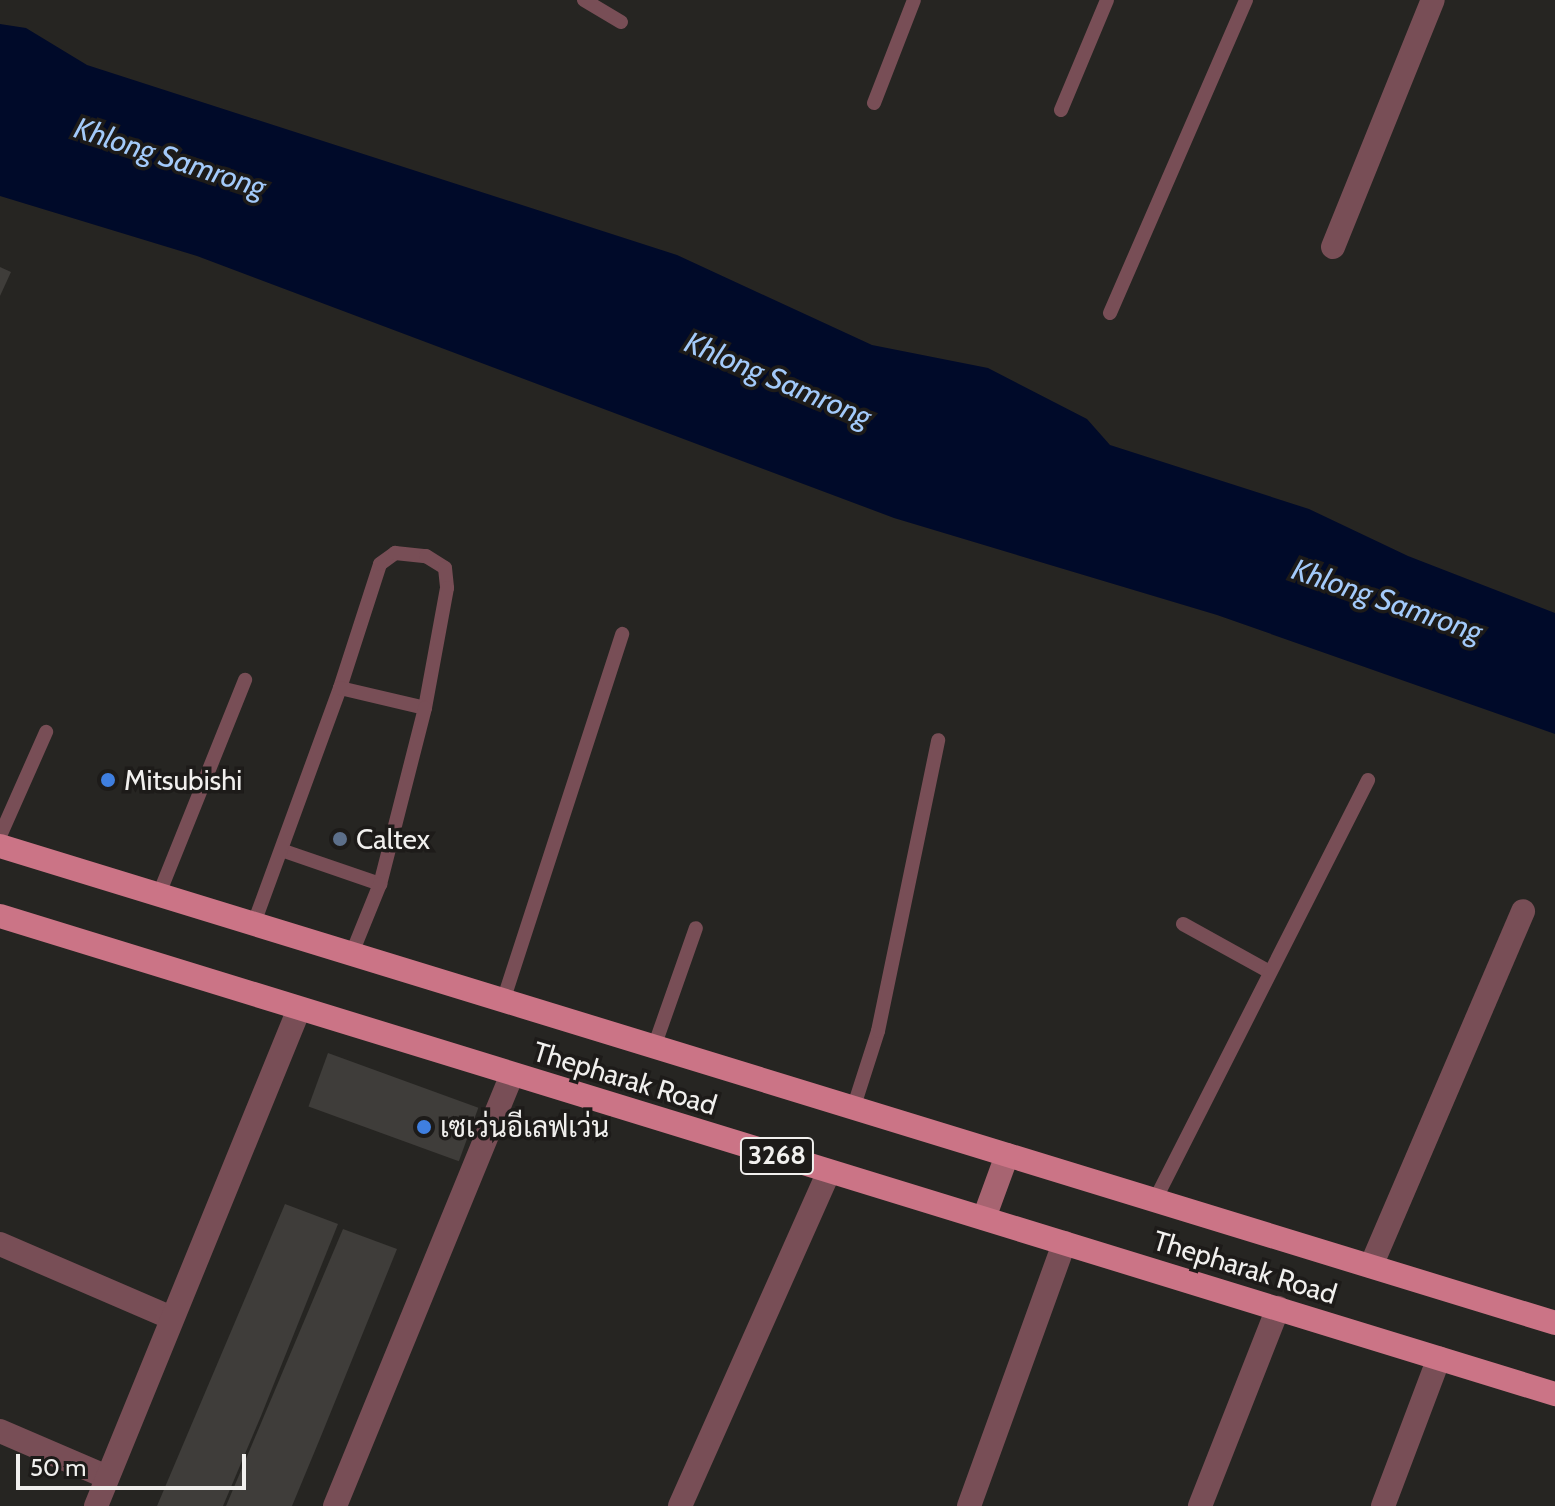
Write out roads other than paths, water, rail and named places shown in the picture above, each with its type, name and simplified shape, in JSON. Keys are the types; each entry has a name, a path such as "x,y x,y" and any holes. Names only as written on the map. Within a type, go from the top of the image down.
{"main road":[{"name":"Thepharak Road","path":"0,846 1555,1323"},
{"name":"Thepharak Road","path":"0,916 1555,1394"},
{"path":"984,1218 1007,1155"}],"street":[{"path":"1333,247 1433,0"},
{"path":"1371,1266 1523,911"},
{"path":"96,1506 299,1009"},
{"path":"335,1506 512,1075"},
{"path":"680,1506 829,1172"},
{"path":"969,1506 1064,1243"},
{"path":"0,1244 172,1318"},
{"path":"1200,1506 1278,1308"},
{"path":"1383,1506 1439,1358"},
{"path":"0,1431 107,1477"}],"lane":[{"path":"584,0 621,22"},
{"path":"874,103 914,0"},
{"path":"1061,110 1107,0"},
{"path":"1110,313 1246,0"},
{"path":"254,923 284,851 380,564 395,553 426,556 445,568 447,588 425,708 380,884 352,953"},
{"path":"503,1001 622,634"},
{"path":"159,894 245,680"},
{"path":"340,688 425,708"},
{"path":"0,836 46,732"},
{"path":"853,1109 878,1031 938,740"},
{"path":"1155,1200 1368,780"},
{"path":"284,851 380,884"},
{"path":"1183,924 1270,972"},
{"path":"654,1047 696,928"}],"water":[{"name":"Khlong Samrong","path":"0,24 26,28 87,65 677,255 872,345 988,368 1087,419 1110,445 1309,509 1408,556 1555,613 1555,734 1217,615 894,518 197,256 0,196"}],"place":[{"name":"Mitsubishi","path":"108,780"},
{"name":"Caltex","path":"340,839"},
{"name":"เซเว่นอีเลฟเว่น","path":"424,1127"}]}
